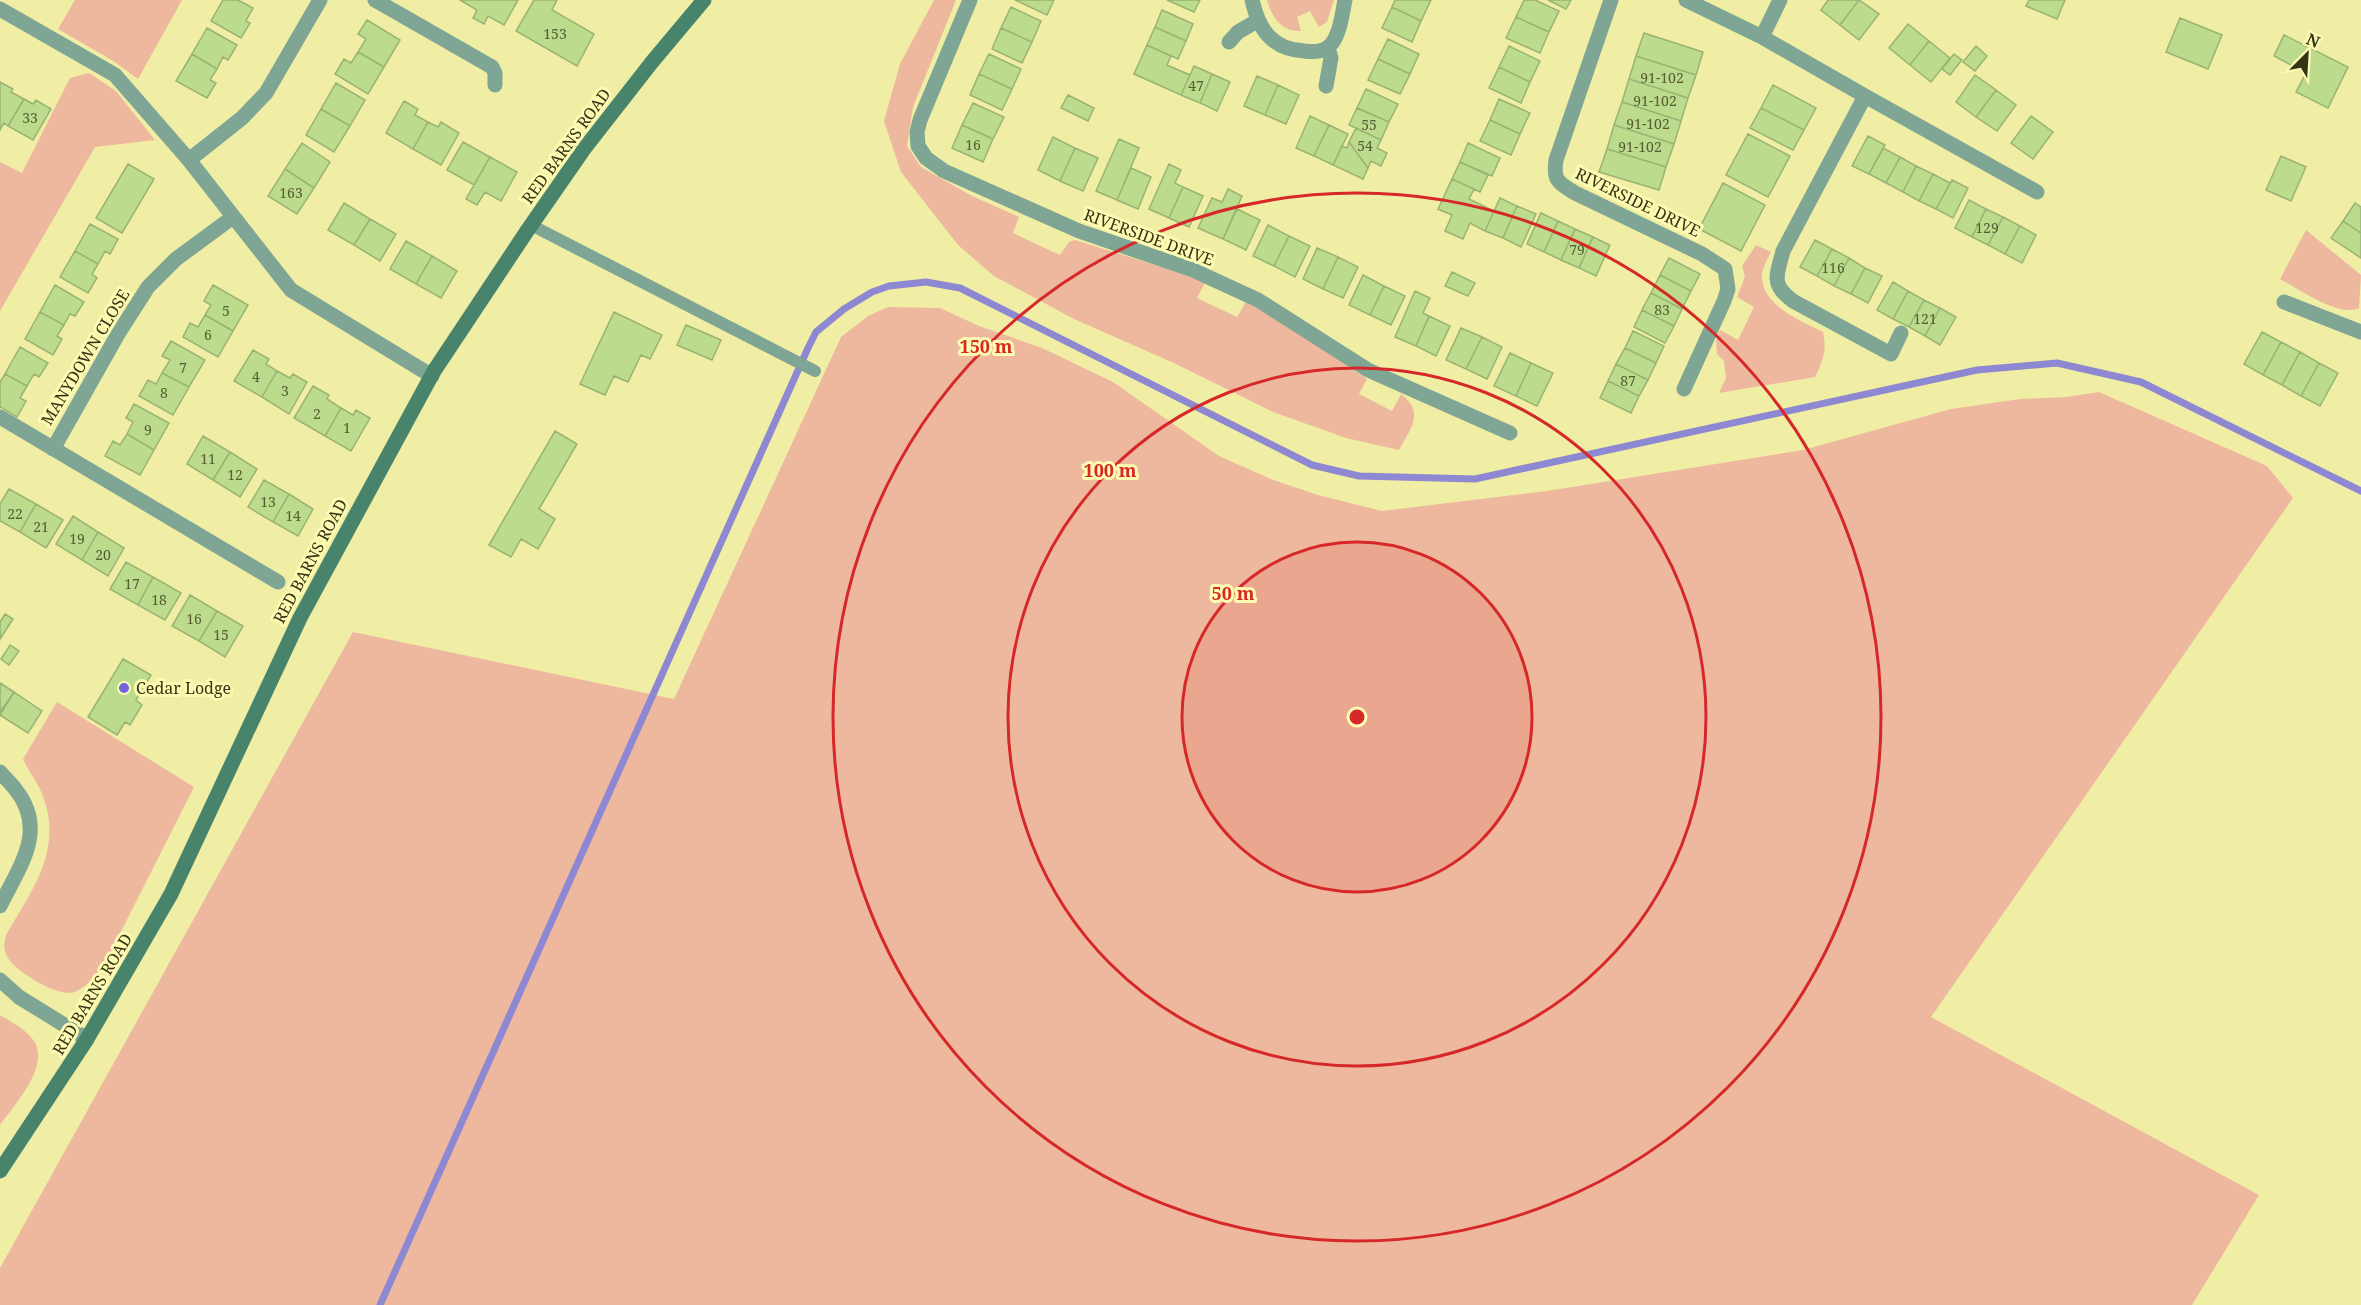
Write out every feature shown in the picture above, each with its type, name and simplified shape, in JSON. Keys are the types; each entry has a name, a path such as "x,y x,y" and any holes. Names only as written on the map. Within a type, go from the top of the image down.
{"street":[{"path":"189,160 242,118 266,93 320,0"},
{"path":"375,0 492,67 495,73 495,84"},
{"name":"RED BARNS ROAD","path":"0,1171 87,1040 171,894 300,618 432,376 584,149 651,62 704,0"},
{"name":"RIVERSIDE DRIVE","path":"970,0 920,120 917,132 918,146 926,158 944,171 964,181 1079,231 1193,270 1247,295 1368,370 1510,433"},
{"path":"1252,0 1257,21 1275,42 1290,50 1315,52 1328,48 1336,38 1346,0"},
{"name":"RIVERSIDE DRIVE","path":"1611,0 1556,160 1554,174 1558,183 1575,193 1702,254 1725,269 1728,289 1724,301 1684,389"},
{"path":"1686,0 1762,38 2037,192"},
{"path":"1762,38 1780,0"},
{"path":"0,9 116,75 189,160 291,290 432,376"},
{"path":"1229,42 1238,32 1257,21"},
{"path":"1326,86 1330,58 1328,48"},
{"path":"1865,96 1783,251 1775,274 1777,283 1784,294 1793,301 1891,354 1900,333"},
{"name":"MANYDOWN CLOSE","path":"52,448 148,287 176,259 233,217"},
{"path":"2284,302 2361,333"},
{"name":"MANYDOWN CLOSE","path":"0,417 278,582"},
{"path":"0,772 17,791 30,821 30,844 0,906"},
{"path":"0,980 19,997 87,1040"}],"lane":[{"path":"531,225 815,371"}],"shaded area":[{"path":"75,0 182,0 138,79 115,62 58,29"},
{"path":"934,0 956,0 913,107 907,146 921,167 970,195 1019,217 1013,233 1060,255 1069,242 1075,240 1206,281 1197,298 1237,317 1246,302 1291,327 1367,379 1359,394 1392,411 1401,394 1408,401 1414,414 1414,421 1399,450 1346,438 1273,412 1176,364 1074,319 994,276 958,245 901,172 884,121 900,64"},
{"path":"1267,0 1334,0 1327,22 1319,27 1310,11 1297,17 1301,31 1294,31 1278,22"},
{"path":"89,73 116,91 155,140 95,147 0,311 0,162 22,173 70,78"},
{"path":"2306,230 2361,275 2359,308 2351,310 2330,306 2280,279"},
{"path":"1756,245 1771,252 1762,274 1767,294 1774,303 1793,317 1823,332 1825,344 1823,355 1815,377 1719,393 1726,378 1724,361 1717,354 1716,341 1720,330 1738,340 1754,307 1737,297 1745,277 1742,266"},
{"path":"888,307 940,308 979,326 1042,348 1113,382 1219,456 1273,480 1318,495 1382,511 1547,491 1803,450 1951,409 2020,399 2066,397 2099,392 2267,466 2293,498 1931,1017 2259,1195 2192,1305 0,1305 0,1268 353,632 674,699 841,337 868,316"},
{"path":"57,702 194,787 100,973 82,988 69,993 54,990 27,975 8,958 4,947 6,935 34,886 47,852 48,816 43,796 23,759"},
{"path":"0,1015 27,1033 34,1041 38,1051 34,1074 0,1125"}],"building":[{"path":"223,0 238,0 253,8 246,21 250,23 241,38 211,21"},
{"path":"460,0 518,0 504,25 488,16 484,24 473,18 477,10"},
{"path":"534,0 557,0 552,10 594,34 577,66 516,31"},
{"path":"1015,0 1054,0 1047,15"},
{"path":"1167,0 1200,0 1194,12"},
{"path":"1395,0 1431,0 1421,21 1392,7"},
{"path":"1524,0 1535,0 1559,11 1549,32 1516,17"},
{"path":"1548,0 1571,0 1566,9"},
{"path":"1828,0 1859,0 1840,25 1821,10"},
{"path":"1859,0 1879,14 1859,40 1840,25"},
{"path":"2029,0 2065,0 2057,19 2026,6"},
{"path":"1011,7 1041,21 1032,42 1001,28"},
{"path":"1392,7 1421,21 1412,42 1382,28"},
{"path":"1162,10 1193,24 1186,41 1155,27"},
{"path":"1516,17 1549,32 1540,53 1506,38"},
{"path":"2180,18 2222,35 2208,69 2166,52"},
{"path":"367,20 400,40 384,67 358,52 366,39 358,34"},
{"path":"1908,24 1929,41 1910,65 1889,48"},
{"path":"1155,27 1186,41 1178,59 1147,45"},
{"path":"207,28 237,45 228,60 223,57 217,69 192,54"},
{"path":"1001,28 1032,42 1022,63 992,49"},
{"path":"1644,33 1703,52 1696,75 1636,56"},
{"path":"2284,35 2348,67 2328,108 2296,92 2306,73 2274,56"},
{"path":"1388,39 1419,54 1410,74 1378,59"},
{"path":"1929,41 1950,58 1931,82 1910,65"},
{"path":"1147,45 1171,56 1167,65 1190,75 1181,95 1134,74"},
{"path":"1509,46 1540,61 1530,82 1499,67"},
{"path":"1976,46 1987,56 1975,71 1963,62"},
{"path":"358,52 384,67 368,94 335,74 344,59 351,63"},
{"path":"192,54 217,69 210,80 216,83 207,98 176,81"},
{"path":"989,54 1021,69 1012,89 979,74"},
{"path":"1954,54 1962,60 1950,75 1942,69"},
{"path":"1636,56 1696,75 1688,98 1629,79"},
{"path":"1378,59 1410,74 1400,94 1368,80"},
{"path":"1194,66 1212,74 1200,103 1181,95"},
{"path":"1499,67 1530,82 1521,103 1489,88"},
{"path":"979,74 1012,89 1002,110 970,95"},
{"path":"1212,74 1230,82 1217,111 1200,103"},
{"path":"1975,75 1996,90 1976,117 1956,102"},
{"path":"1257,76 1278,85 1265,115 1244,106"},
{"path":"1629,79 1688,98 1681,121 1622,102"},
{"path":"0,82 13,89 11,92 24,99 8,126 4,123 0,130"},
{"path":"336,83 365,100 350,126 321,109"},
{"path":"1278,85 1299,95 1286,124 1265,115"},
{"path":"1773,85 1816,108 1804,130 1761,108"},
{"path":"1366,89 1398,104 1389,122 1357,108"},
{"path":"1996,90 2016,105 1997,131 1976,117"},
{"path":"1068,95 1094,108 1088,121 1061,108"},
{"path":"24,99 33,104 36,100 51,109 33,140 8,126"},
{"path":"1499,99 1530,113 1520,134 1490,120"},
{"path":"404,101 418,109 415,115 428,122 413,149 386,133"},
{"path":"1622,102 1681,121 1674,144 1614,125"},
{"path":"973,103 1004,117 993,139 962,125"},
{"path":"1357,108 1389,122 1381,140 1349,125"},
{"path":"1761,108 1804,130 1793,150 1750,128"},
{"path":"321,109 350,126 334,152 306,135"},
{"path":"1310,116 1329,125 1314,156 1296,148"},
{"path":"2031,116 2053,132 2033,159 2011,143"},
{"path":"1490,120 1520,134 1511,155 1480,141"},
{"path":"428,122 438,127 441,122 459,133 441,165 413,149"},
{"path":"962,125 993,139 983,162 952,148"},
{"path":"1329,125 1348,134 1333,165 1314,156"},
{"path":"1614,125 1674,144 1666,167 1607,149"},
{"path":"1356,128 1381,140 1377,148 1387,153 1381,166 1371,161 1368,168 1349,142"},
{"path":"1748,134 1790,156 1768,197 1726,175"},
{"path":"1868,136 1885,145 1869,174 1852,166"},
{"path":"1053,137 1075,148 1060,181 1038,170"},
{"path":"1119,139 1139,148 1117,200 1096,191"},
{"path":"463,142 490,157 474,185 447,170"},
{"path":"1349,142 1368,168 1363,179 1333,165 1342,146 1347,148"},
{"path":"302,143 330,162 314,188 285,169"},
{"path":"1468,143 1500,158 1492,176 1460,162"},
{"path":"1075,148 1098,158 1083,191 1060,181"},
{"path":"1883,148 1900,157 1886,183 1869,174"},
{"path":"1607,149 1666,167 1659,190 1599,172"},
{"path":"2281,156 2306,167 2291,201 2266,190"},
{"path":"490,157 517,172 501,201 485,192 477,205 466,199"},
{"path":"1900,157 1916,166 1903,192 1886,183"},
{"path":"1460,162 1488,175 1480,192 1452,179"},
{"path":"128,164 154,179 122,233 96,218"},
{"path":"1169,164 1181,170 1175,183 1183,187 1169,218 1149,209"},
{"path":"1916,166 1933,174 1919,201 1903,192"},
{"path":"1131,168 1151,177 1138,209 1117,200"},
{"path":"285,169 314,188 297,214 268,196"},
{"path":"1933,174 1950,183 1936,209 1919,201"},
{"path":"1452,179 1474,189 1469,199 1494,211 1485,231 1470,223 1463,239 1445,231 1452,215 1438,209"},
{"path":"1952,180 1968,188 1953,218 1936,209"},
{"path":"1723,183 1765,205 1741,251 1699,229"},
{"path":"1183,187 1203,196 1189,227 1169,218"},
{"path":"1228,189 1242,196 1223,239 1198,228 1212,198 1222,202"},
{"path":"1500,198 1517,206 1503,238 1485,231"},
{"path":"1969,200 1986,209 1972,237 1955,228"},
{"path":"344,203 370,219 354,245 328,230"},
{"path":"2355,203 2361,207 2361,233 2343,221"},
{"path":"1517,206 1536,214 1521,247 1503,238"},
{"path":"1237,209 1260,220 1246,250 1223,239"},
{"path":"1986,209 2003,217 1988,245 1972,237"},
{"path":"1541,213 1558,221 1544,252 1527,244"},
{"path":"2003,217 2020,226 2005,254 1988,245"},
{"path":"370,219 396,234 380,261 354,245"},
{"path":"1558,221 1575,229 1561,260 1544,252"},
{"path":"2343,221 2361,233 2361,258 2331,238"},
{"path":"90,224 118,239 110,254 105,251 98,264 75,251"},
{"path":"1268,225 1289,236 1274,266 1253,256"},
{"path":"2020,226 2036,235 2022,263 2005,254"},
{"path":"1575,229 1593,237 1579,268 1561,260"},
{"path":"1289,236 1310,246 1295,277 1274,266"},
{"path":"1593,237 1610,245 1596,276 1579,268"},
{"path":"1815,240 1832,249 1817,276 1800,267"},
{"path":"406,241 432,256 416,284 390,269"},
{"path":"1317,248 1338,257 1323,289 1303,279"},
{"path":"1832,249 1849,258 1834,286 1817,276"},
{"path":"75,251 98,264 92,274 97,278 88,293 60,277"},
{"path":"432,256 457,271 441,298 416,284"},
{"path":"1338,257 1358,267 1343,298 1323,289"},
{"path":"1669,258 1700,274 1691,291 1660,275"},
{"path":"1849,258 1865,268 1851,294 1834,286"},
{"path":"1865,268 1882,276 1868,303 1851,294"},
{"path":"1452,272 1475,283 1468,296 1445,286"},
{"path":"1363,275 1384,286 1370,315 1349,305"},
{"path":"1660,275 1691,291 1682,309 1651,293"},
{"path":"1893,282 1908,291 1893,319 1877,310"},
{"path":"55,285 84,302 75,316 70,314 64,325 40,312"},
{"path":"213,285 248,305 233,331 205,315 211,305 204,301"},
{"path":"1384,286 1405,296 1391,325 1370,315"},
{"path":"1415,291 1430,298 1423,313 1429,316 1416,346 1395,337"},
{"path":"1908,291 1924,300 1909,327 1893,319"},
{"path":"1651,293 1682,309 1674,326 1642,310"},
{"path":"1924,300 1940,308 1925,336 1909,327"},
{"path":"1940,308 1956,317 1940,345 1925,336"},
{"path":"1642,310 1674,326 1665,343 1634,327"},
{"path":"40,312 64,325 57,336 62,339 53,355 25,339"},
{"path":"614,312 662,335 650,359 641,355 628,382 614,376 605,395 580,384"},
{"path":"205,315 233,331 218,357 183,337 190,323 198,327"},
{"path":"1429,316 1450,326 1436,356 1416,346"},
{"path":"686,325 721,340 712,360 677,345"},
{"path":"1461,328 1482,337 1466,369 1446,360"},
{"path":"1633,331 1664,346 1656,363 1625,348"},
{"path":"2262,332 2281,342 2263,375 2244,364"},
{"path":"1482,337 1502,347 1487,379 1466,369"},
{"path":"171,341 205,360 189,387 162,373 170,360 162,356"},
{"path":"2281,342 2300,352 2282,385 2263,375"},
{"path":"20,347 48,363 39,377 34,374 27,386 5,374"},
{"path":"1625,348 1656,363 1648,380 1616,364"},
{"path":"253,350 269,359 266,364 277,371 262,397 234,381"},
{"path":"2300,352 2319,363 2301,396 2282,385"},
{"path":"1510,353 1531,363 1516,396 1494,386"},
{"path":"1531,363 1553,373 1537,406 1516,396"},
{"path":"2319,363 2338,373 2320,406 2301,396"},
{"path":"1616,364 1648,380 1639,396 1608,381"},
{"path":"277,371 290,378 293,374 307,382 289,414 262,397"},
{"path":"162,373 189,387 173,415 139,396 148,380 156,384"},
{"path":"5,374 27,386 20,398 26,401 17,417 0,407 0,382"},
{"path":"1608,381 1639,396 1631,413 1600,398"},
{"path":"313,386 329,395 327,399 341,408 325,436 294,418"},
{"path":"134,404 169,423 154,450 127,434 133,422 126,418"},
{"path":"341,408 353,415 356,410 370,418 351,451 325,436"},
{"path":"555,431 577,444 539,509 555,519 538,549 521,539 511,557 489,545"},
{"path":"127,434 154,450 140,475 105,456 113,441 120,445"},
{"path":"203,436 230,452 213,480 187,464"},
{"path":"230,452 257,469 240,497 213,480"},
{"path":"264,480 289,494 273,522 248,507"},
{"path":"9,489 36,504 20,532 0,521 0,504"},
{"path":"289,494 313,509 298,536 273,522"},
{"path":"36,504 63,520 46,548 20,532"},
{"path":"73,516 98,532 82,560 56,544"},
{"path":"98,532 124,548 108,576 82,560"},
{"path":"126,562 153,577 138,605 110,589"},
{"path":"153,577 181,593 165,620 138,605"},
{"path":"190,595 217,611 199,641 172,626"},
{"path":"217,611 243,626 225,657 199,641"},
{"path":"5,614 13,619 0,639 0,622"},
{"path":"10,645 19,651 9,665 1,659"},
{"name":"Cedar Lodge","path":"123,659 151,675 136,700 142,705 130,725 125,722 117,735 88,717"},
{"path":"0,683 14,692 0,712"},
{"path":"14,692 42,711 28,733 0,715"}],"waterway":[{"path":"380,1305 808,348 816,332 844,309 872,292 889,286 926,282 960,288 1312,465 1359,476 1475,479 1977,370 2057,363 2141,382 2361,491"}],"place":[{"name":"Cedar Lodge","path":"124,688"}]}
